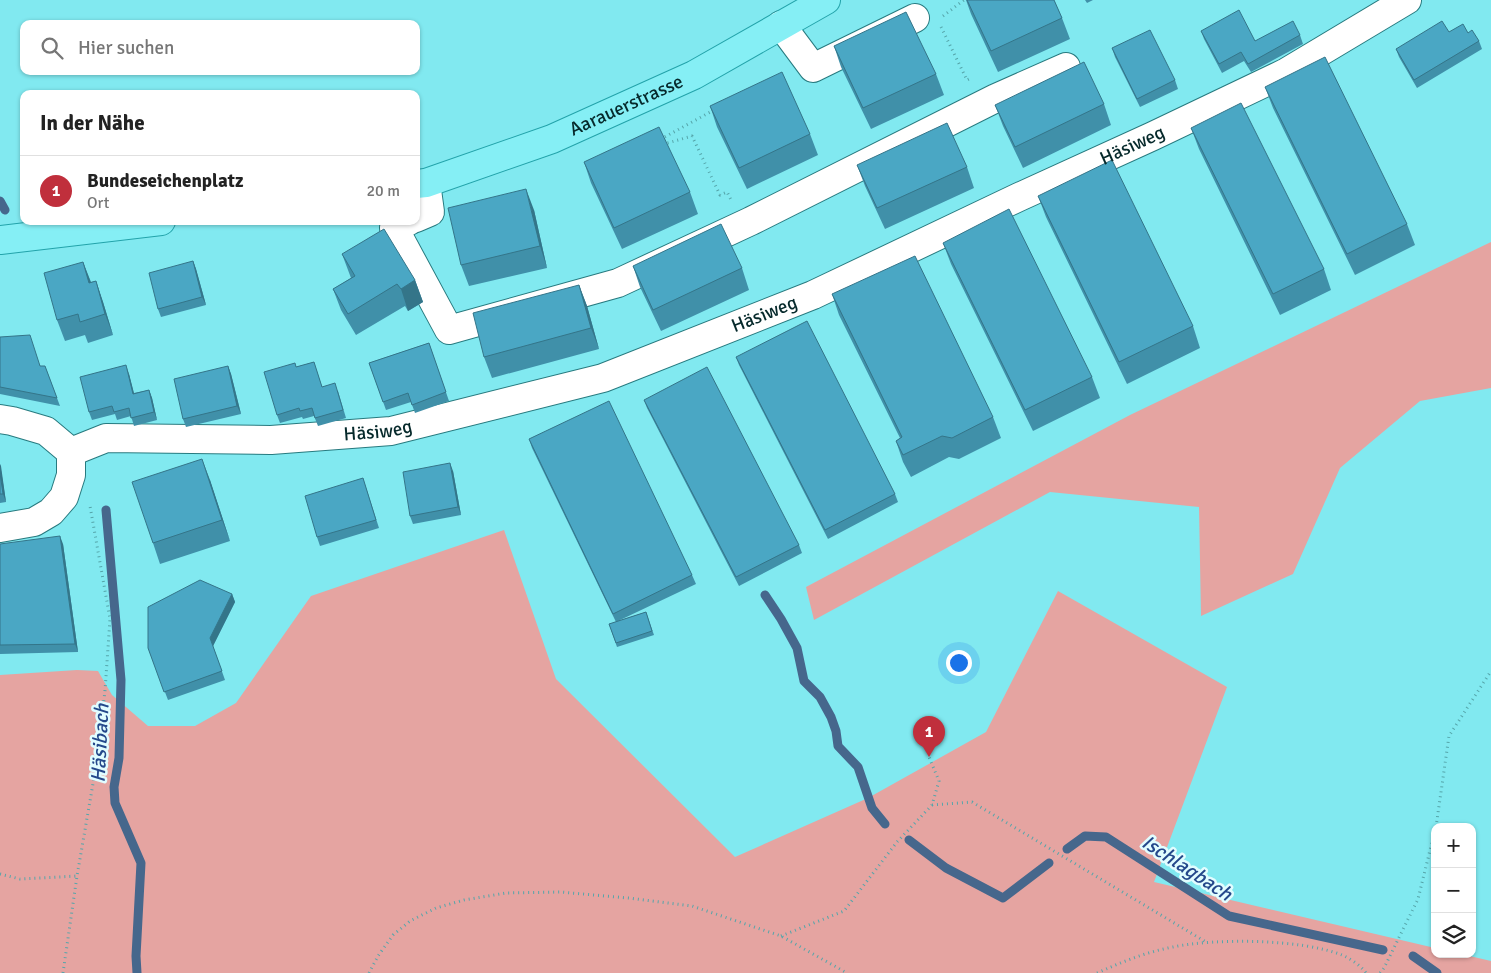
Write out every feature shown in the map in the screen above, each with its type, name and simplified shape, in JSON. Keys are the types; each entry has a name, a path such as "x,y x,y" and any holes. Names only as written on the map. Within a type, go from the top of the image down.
{"main road":[{"name":"Aarauerstrasse","path":"421,184 552,139 694,75 826,0"},
{"path":"6,239 127,225"}],"street":[{"name":"Häsiweg","path":"71,464 106,438 271,440 391,431 603,378 813,294 1153,136 1284,72 1407,0"},
{"path":"781,26 813,68 915,18"},
{"path":"400,225 394,228 449,330 618,283 751,222 996,98 1066,67"},
{"path":"420,216 430,212 421,184"},
{"path":"0,419 46,431 71,464 64,497 51,512 34,522 0,528"}],"path":[{"path":"964,0 938,20 967,80 975,77 978,84 988,80 996,98"},
{"path":"721,106 661,139 664,144 692,136 720,195 727,192 731,200 740,196 751,222"},
{"path":"64,973 77,876 95,772 105,691 110,620 92,515 84,484 71,464"},
{"path":"1436,823 1449,736 1491,672"},
{"path":"780,936 844,911 897,842 932,805 939,780 929,757"},
{"path":"932,805 972,802 1206,942"},
{"path":"1380,973 1418,899 1431,845"},
{"path":"0,874 20,879 77,876"},
{"path":"369,973 393,935 410,921 436,908 464,900 506,894 560,892 692,906 780,936 847,973"},
{"path":"1097,973 1129,959 1172,947 1206,942 1276,943 1320,949 1344,955 1358,964 1366,973"}],"shaded area":[{"path":"1491,242 1491,388 1420,401 1340,468 1293,574 1201,616 1199,507 1050,492 814,620 806,587 1130,415"},
{"path":"504,530 556,679 735,857 868,798 986,732 1058,591 1227,687 1154,882 1431,947 1431,958 1476,958 1491,961 1491,973 0,973 0,675 77,670 98,671 112,695 148,726 195,726 236,703 311,596"}],"building":[{"path":"967,0 1054,0 1062,18 991,51"},
{"path":"1239,10 1255,41 1293,21 1300,35 1248,64 1241,52 1219,64 1201,31"},
{"path":"906,12 936,74 863,108 834,46"},
{"path":"1442,21 1449,32 1463,24 1468,33 1472,30 1479,41 1414,80 1396,49"},
{"path":"1150,30 1175,80 1137,99 1112,48"},
{"path":"1325,57 1407,224 1347,254 1265,87"},
{"path":"1084,62 1104,104 1015,147 995,105"},
{"path":"782,72 810,134 739,168 710,106"},
{"path":"1241,103 1324,269 1273,294 1191,128"},
{"path":"947,123 967,167 877,208 857,165"},
{"path":"659,127 690,192 614,228 584,162"},
{"path":"1112,160 1193,326 1119,362 1038,196"},
{"path":"526,189 540,246 461,265 448,208"},
{"path":"1009,209 1092,377 1025,410 943,243"},
{"path":"721,224 742,268 653,310 633,266"},
{"path":"384,229 415,280 401,289 397,284 348,314 333,289 355,276 342,254"},
{"path":"915,256 993,417 952,438 942,436 903,455 896,441 902,437 832,294"},
{"path":"193,261 202,297 158,309 149,273"},
{"path":"83,262 89,283 96,281 105,314 80,322 78,314 57,320 44,273"},
{"path":"579,285 591,328 484,357 473,313"},
{"path":"807,321 895,494 825,530 736,357"},
{"path":"30,335 40,366 45,366 57,398 0,387 0,337"},
{"path":"429,343 446,392 412,405 408,393 383,402 369,363"},
{"path":"314,362 322,387 335,383 343,410 315,418 312,408 300,411 299,408 277,415 264,372 295,363 296,367"},
{"path":"126,365 133,394 149,390 154,412 131,418 129,408 114,412 112,406 89,412 80,377"},
{"path":"228,366 237,406 183,419 174,379"},
{"path":"707,367 799,545 736,577 644,400"},
{"path":"609,401 692,575 613,614 529,439"},
{"path":"202,459 222,520 153,543 132,482"},
{"path":"450,463 458,507 410,516 403,472"},
{"path":"0,473 3,494 0,494"},
{"path":"363,478 376,520 317,537 305,496"},
{"path":"60,536 75,644 0,645 0,544"},
{"path":"200,580 232,594 210,638 222,671 164,692 148,648 148,607"},
{"path":"646,612 652,631 616,643 609,624"}],"waterway":[{"name":"Häsibach","path":"0,201 5,210"},
{"name":"Häsibach","path":"106,510 121,680 119,758 114,787 115,803 141,863 136,956 137,973"},
{"name":"Ischlagbach","path":"765,595 797,648 804,681 820,697 831,717 836,731 838,746 858,767 872,808 885,824"},
{"name":"Ischlagbach","path":"1067,849 1085,836 1106,837 1229,916 1383,950"},
{"name":"Ischlagbach","path":"909,840 946,868 1003,898 1049,863"},
{"name":"Ischlagbach","path":"1413,956 1437,973"}],"place":[{"name":"Bundeseichenplatz","path":"929,757"}]}
